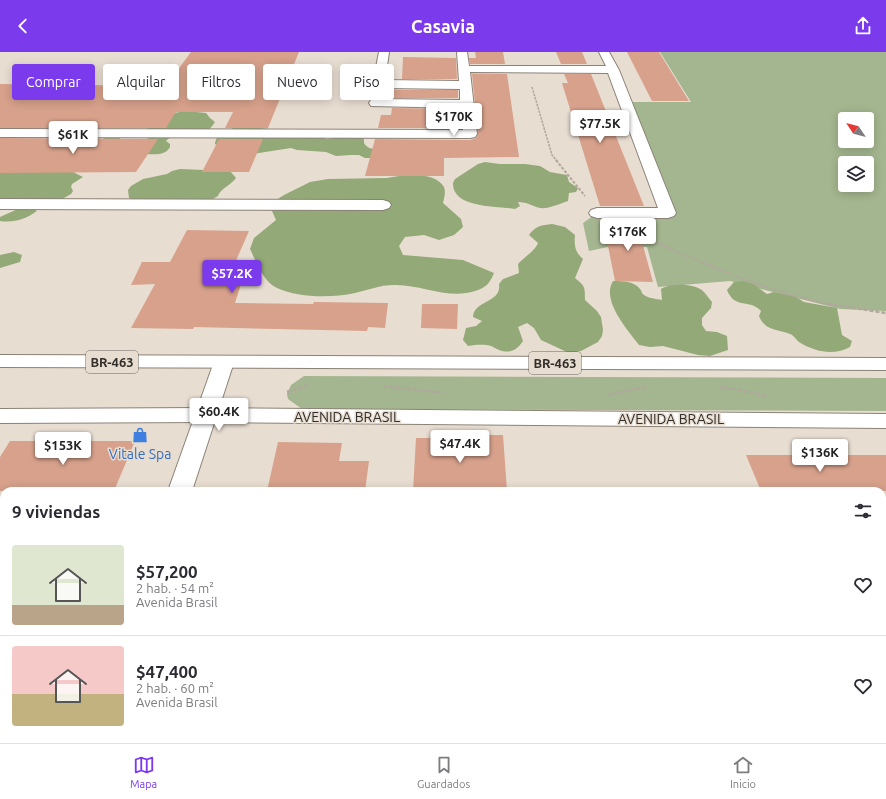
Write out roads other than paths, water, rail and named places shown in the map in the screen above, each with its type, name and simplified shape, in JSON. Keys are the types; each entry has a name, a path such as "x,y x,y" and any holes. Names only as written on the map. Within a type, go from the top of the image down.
{"main road":[{"path":"382,64 384,52"},
{"path":"0,133 470,134 462,52"},
{"path":"597,213 668,213 613,70 604,52"},
{"path":"464,69 613,70"},
{"path":"394,84 465,85"},
{"path":"370,133 375,100"},
{"path":"375,103 467,104"},
{"path":"0,204 383,205"},
{"name":"BR-463","path":"0,361 886,364"},
{"path":"181,487 224,362"},
{"name":"AVENIDA BRASIL","path":"0,416 206,415 886,421"}],"place":[{"name":"Vitale Spa","path":"140,435"}]}
